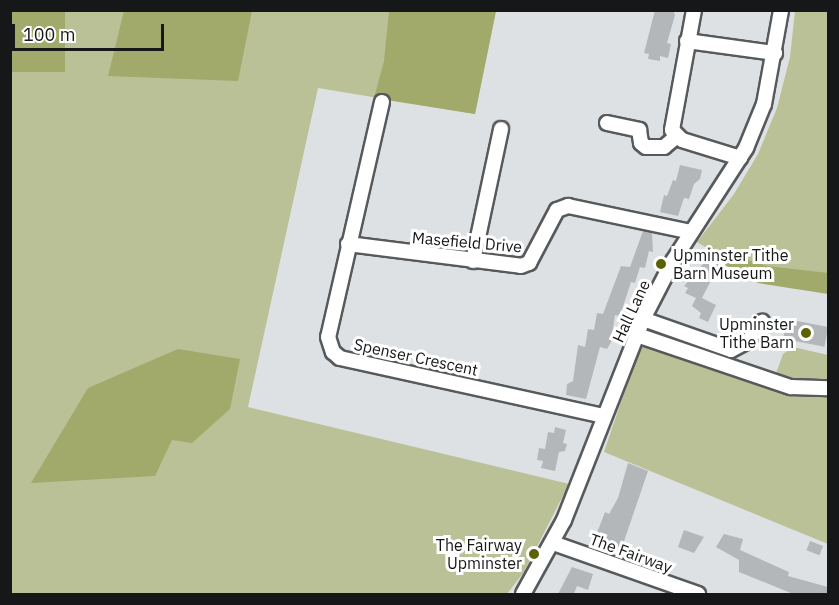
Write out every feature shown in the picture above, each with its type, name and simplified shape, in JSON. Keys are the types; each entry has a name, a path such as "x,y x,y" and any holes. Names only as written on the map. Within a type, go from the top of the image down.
{"street":[{"path":"694,10 672,130 676,137 740,159"},
{"name":"Hall Lane","path":"523,594 553,543 643,319 691,232 740,159 764,104 781,10"},
{"path":"687,41 775,53"},
{"name":"Spenser Crescent","path":"382,102 328,337 333,352 340,358 604,416"},
{"path":"607,123 639,130 641,143 646,147 664,147 676,137"},
{"path":"473,261 501,129"},
{"name":"Masefield Drive","path":"348,244 521,266 529,263 557,210 568,206 691,232"},
{"path":"643,319 731,350 748,341 762,322"},
{"path":"637,335 791,387 828,388"},
{"name":"The Fairway","path":"553,543 698,594"}],"green space":[{"path":"10,11 65,11 65,72 10,72"},
{"path":"65,11 496,11 475,114 318,88 248,407 569,484 524,572 507,594 11,594 10,72 60,72"},
{"path":"124,11 252,11 238,81 108,76"},
{"path":"389,11 496,11 475,114 374,98 384,61"},
{"path":"795,11 828,11 828,280 749,274 697,242 734,194 758,154 777,108 790,57"},
{"path":"718,251 767,266 828,273 828,294 758,283 723,264"},
{"path":"644,334 775,376 783,354 793,347 828,355 828,544 604,452"},
{"path":"178,349 240,359 230,409 192,443 172,440 155,476 31,483 88,388"}],"building":[{"path":"655,10 673,10 675,15 667,43 671,44 668,58 660,56 660,61 648,59 649,54 644,53"},
{"path":"680,165 702,170 700,179 694,184 689,199 684,198 678,216 660,212 664,195 667,196 673,180 676,181"},
{"path":"643,231 652,233 653,252 649,251 645,268 640,267 635,283 631,282 620,316 615,315 611,342 607,349 600,347 586,399 566,395 567,384 573,381 578,345 585,347 588,329 594,330 597,313 603,314 621,266 630,267"},
{"path":"710,256 721,261 702,298 716,305 708,322 699,318 701,313 692,306 696,298 685,293 688,288 684,286"},
{"name":"Upminster Tithe Barn","path":"787,319 828,327 824,347 783,339"},
{"path":"555,427 566,430 563,443 567,444 565,451 559,452 555,471 541,468 543,461 537,460 539,448 545,449 548,432 554,433"},
{"path":"628,463 648,471 620,553 595,538 605,512 609,514 618,498"},
{"path":"684,530 704,537 694,553 678,547"},
{"path":"724,534 743,539 740,550 789,572 788,576 828,587 828,594 793,594 739,572 739,560 716,547"},
{"path":"810,541 823,546 819,555 806,550"},
{"path":"572,567 593,574 588,590 577,586 574,594 558,594"}],"place":[{"name":"Upminster Tithe Barn Museum","path":"661,264"},
{"name":"Upminster Tithe Barn","path":"806,333"},
{"name":"The Fairway Upminster","path":"534,554"}]}
